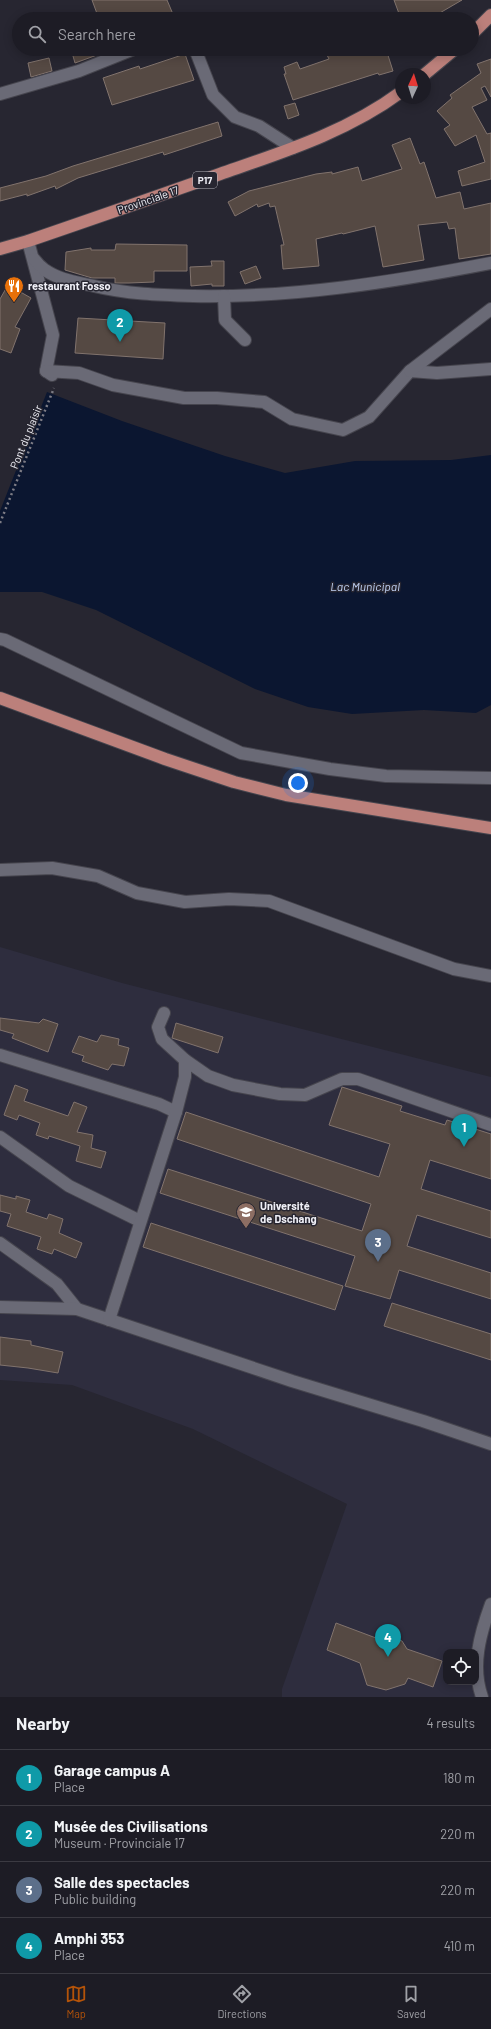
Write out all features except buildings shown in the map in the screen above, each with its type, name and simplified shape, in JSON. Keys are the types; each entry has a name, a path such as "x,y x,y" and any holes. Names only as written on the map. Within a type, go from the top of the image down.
{"main road":[{"path":"479,27 491,15"},
{"path":"431,69 447,56"},
{"name":"Provinciale 17","path":"0,249 28,241 294,148 346,126 382,106 395,96"},
{"path":"0,698 234,782 286,795 491,828"}],"street":[{"path":"0,94 79,71 116,56"},
{"path":"198,56 213,95 235,117 259,126 294,148"},
{"path":"28,241 53,336 46,371"},
{"path":"34,260 44,270 65,280 112,290 148,295 224,296 318,290 442,273 491,263"},
{"path":"224,296 225,320 245,340"},
{"path":"46,371 79,372 113,384 184,398 217,398 264,402 292,419 343,430 369,417 410,371 491,309"},
{"path":"410,371 437,373 491,369"},
{"path":"46,371 57,380"},
{"path":"0,639 19,646 241,753 330,769 386,776 491,778"},
{"path":"0,870 60,869 98,876 137,893 185,902 229,899 269,901 454,969 491,976"},
{"path":"164,1013 158,1027 162,1039 185,1060 208,1076 227,1083 280,1094 305,1095 342,1079 358,1080 491,1124"},
{"path":"0,1055 159,1104 176,1112"},
{"path":"109,1320 176,1112 185,1077 185,1060"},
{"path":"0,1137 69,1186 140,1221"},
{"path":"0,1243 57,1284 77,1309"},
{"path":"0,1307 77,1309 491,1444"},
{"path":"482,1697 477,1664 480,1636 491,1604"}],"path":[{"name":"Pont du plaisir","path":"0,523 57,380"}],"shaded area":[{"name":"Université de Dschang","path":"0,947 122,983 491,1077 491,1697 282,1697 282,1689 347,1504 193,1429 72,1385 0,1380"}],"water":[{"name":"Lac Municipal","path":"47,392 122,421 225,456 285,473 355,461 451,460 491,455 491,705 476,713 424,710 352,714 308,707 255,689 96,610 42,592 0,592 0,511"}],"place":[{"name":"restaurant Fosso","path":"14,303"},
{"name":"Musée des Civilisations","path":"120,342"},
{"name":"Garage campus A","path":"464,1147"},
{"name":"Université de Dschang","path":"246,1229"},
{"name":"Salle des spectacles","path":"378,1262"},
{"name":"Amphi 353","path":"388,1657"}]}
